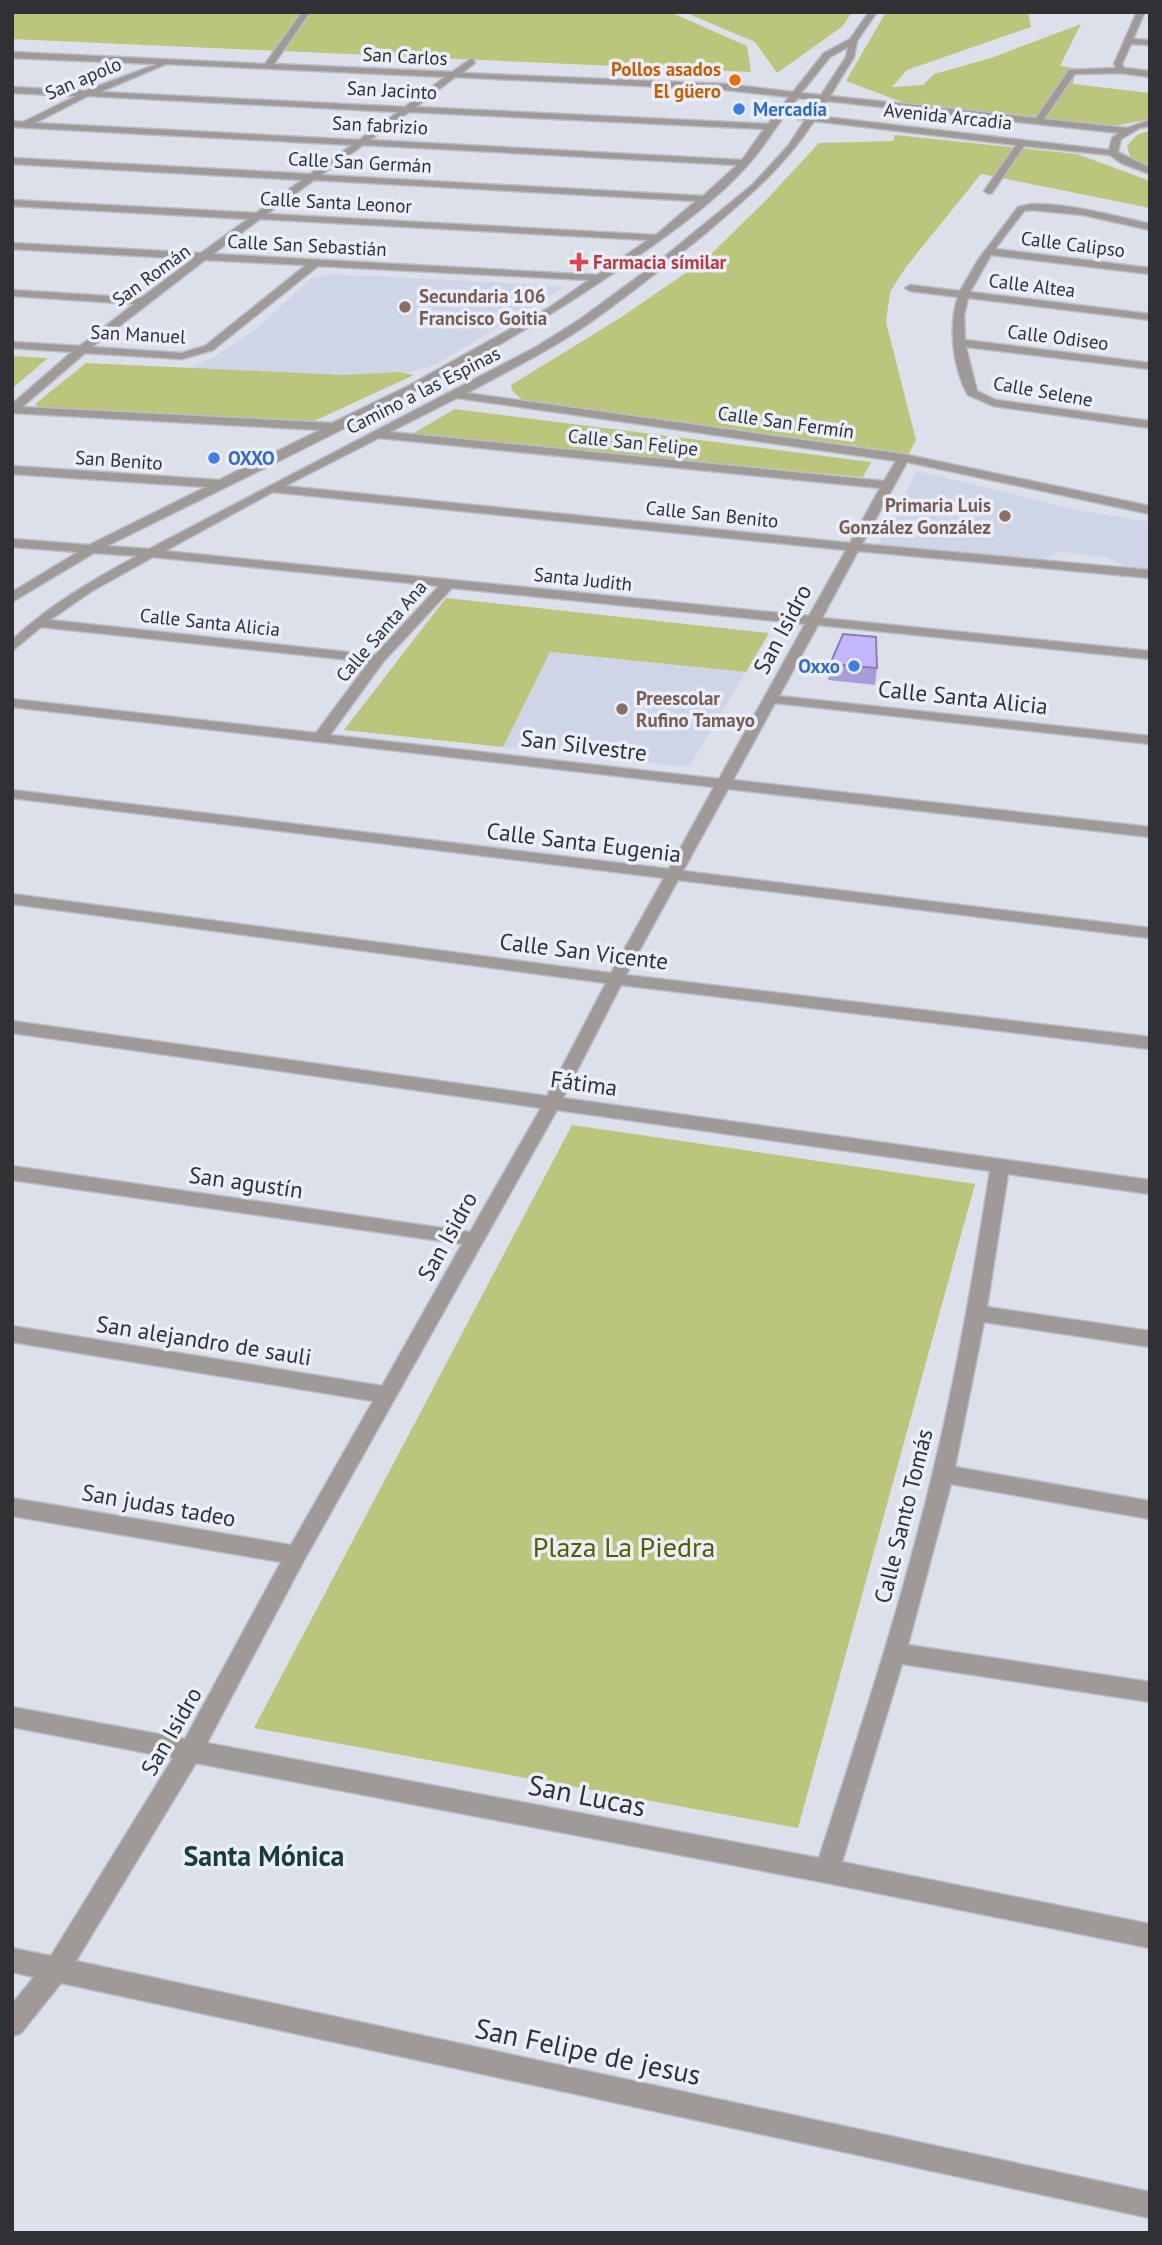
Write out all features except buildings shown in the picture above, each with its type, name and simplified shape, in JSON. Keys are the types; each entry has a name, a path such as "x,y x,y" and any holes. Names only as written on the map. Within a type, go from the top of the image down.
{"street":[{"path":"268,66 306,12"},
{"name":"Camino a las Espinas","path":"12,647 38,623 87,588 271,488 540,349 583,322 735,206 768,174 792,148 850,57 853,41 873,12"},
{"path":"1121,70 1118,64 1145,14 1129,12"},
{"name":"Camino a las Espinas","path":"12,598 93,548 414,387 534,321 601,278 658,238 745,163 827,55 853,41"},
{"path":"1130,41 1150,43"},
{"name":"San Carlos","path":"12,55 726,88 796,94"},
{"name":"San Román","path":"12,410 81,349 144,301 472,61"},
{"name":"San apolo","path":"12,131 88,93 170,62"},
{"path":"1038,122 1066,77 1072,72 1121,70 1150,74"},
{"name":"San Jacinto","path":"12,90 770,127"},
{"name":"Avenida Arcadia","path":"796,94 1126,131"},
{"name":"Avenida Arcadia","path":"779,115 1113,153"},
{"name":"San fabrizio","path":"12,124 745,163"},
{"path":"1150,124 1126,131 1117,138 1113,153 1150,172"},
{"path":"989,191 1023,141"},
{"name":"Calle San Germán","path":"12,162 706,199"},
{"name":"Calle Santa Leonor","path":"12,202 658,238"},
{"name":"Calle Selene","path":"1150,227 1051,207 1028,206 1021,209 974,274 964,294 959,316 969,386 972,393 980,398 1008,407 1150,425"},
{"name":"Calle San Sebastián","path":"12,246 601,278"},
{"name":"Calle Calipso","path":"991,252 1150,271"},
{"name":"San Manuel","path":"12,345 182,356 197,354 209,348 315,263"},
{"name":"Calle Altea","path":"910,288 1150,317"},
{"path":"12,293 144,301"},
{"name":"Calle Odiseo","path":"961,343 1150,366"},
{"name":"Calle San Fermín","path":"414,387 902,458 1150,510"},
{"path":"12,410 336,427"},
{"name":"Calle San Felipe","path":"376,434 885,485"},
{"name":"San Isidro","path":"12,2024 57,1969 191,1750 472,1239 552,1103 616,979 902,458"},
{"name":"San Benito","path":"12,470 222,484"},
{"name":"Calle San Benito","path":"271,488 852,547 1150,574"},
{"name":"Santa Judith","path":"12,543 149,553 1150,655"},
{"name":"Calle Santa Ana","path":"320,738 378,659 447,585"},
{"name":"Calle Santa Alicia","path":"38,623 378,659"},
{"name":"Calle Santa Alicia","path":"772,699 1150,740"},
{"name":"San Silvestre","path":"12,704 1150,832"},
{"name":"Calle Santa Eugenia","path":"12,794 1150,933"},
{"name":"Calle San Vicente","path":"12,899 616,979 1150,1043"},
{"name":"Fátima","path":"12,1027 1150,1187"},
{"name":"Calle Santo Tomás","path":"827,1871 896,1653 943,1474 977,1313 1000,1167"},
{"name":"San agustín","path":"12,1173 472,1239"},
{"path":"977,1313 1150,1339"},
{"name":"San alejandro de sauli","path":"12,1334 388,1395"},
{"path":"943,1474 1150,1510"},
{"name":"San judas tadeo","path":"12,1507 296,1555"},
{"path":"896,1653 1150,1692"},
{"name":"San Lucas","path":"12,1717 827,1871 1150,1936"},
{"name":"San Felipe de jesus","path":"12,1960 1150,2205"}],"shaded area":[{"name":"Secundaria 106 Francisco Goitia","path":"330,274 564,287 437,364 412,372 343,375 187,369 216,356 257,328 312,278"},
{"name":"Primaria Luis González González","path":"917,471 1082,511 1150,522 1150,570 1128,568 1106,557 1060,552 1044,559 879,544"},
{"name":"Preescolar Rufino Tamayo","path":"549,652 746,672 689,767 503,747"}],"green space":[{"path":"12,12 670,12 747,46 751,72 12,39"},
{"path":"684,12 852,12 843,26 777,73 755,42"},
{"path":"886,12 1028,12 1031,27 907,70 892,87 923,85 934,74 991,58 1081,24 1060,66 1075,68 1073,84 1150,93 1150,119 1109,127 976,114 967,110 907,104 846,81"},
{"path":"1150,130 1150,168 1130,156 1127,146 1137,135"},
{"path":"895,135 1077,154 1150,181 1150,208 981,174 906,267 890,292 886,322 916,440 908,455 522,400 512,390 511,385 620,318 706,259 819,143 893,141"},
{"path":"12,356 48,358 14,387"},
{"path":"86,363 343,375 400,372 414,375 314,421 40,410 35,404"},
{"path":"455,409 871,462 863,477 410,435"},
{"path":"446,598 769,633 746,672 550,652 503,747 344,730"},
{"name":"Plaza La Piedra","path":"572,1125 975,1184 798,1828 254,1728"}],"place":[{"name":"Pollos asados El güero","path":"735,80"},
{"name":"Mercadía","path":"739,109"},
{"name":"Farmacia símilar","path":"579,262"},
{"name":"Secundaria 106 Francisco Goitia","path":"405,307"},
{"name":"OXXO","path":"214,458"},
{"name":"Primaria Luis González González","path":"1005,516"},
{"name":"Oxxo","path":"854,666"},
{"name":"Preescolar Rufino Tamayo","path":"622,709"}],"district":[{"name":"Santa Mónica","path":"264,1855"}]}
